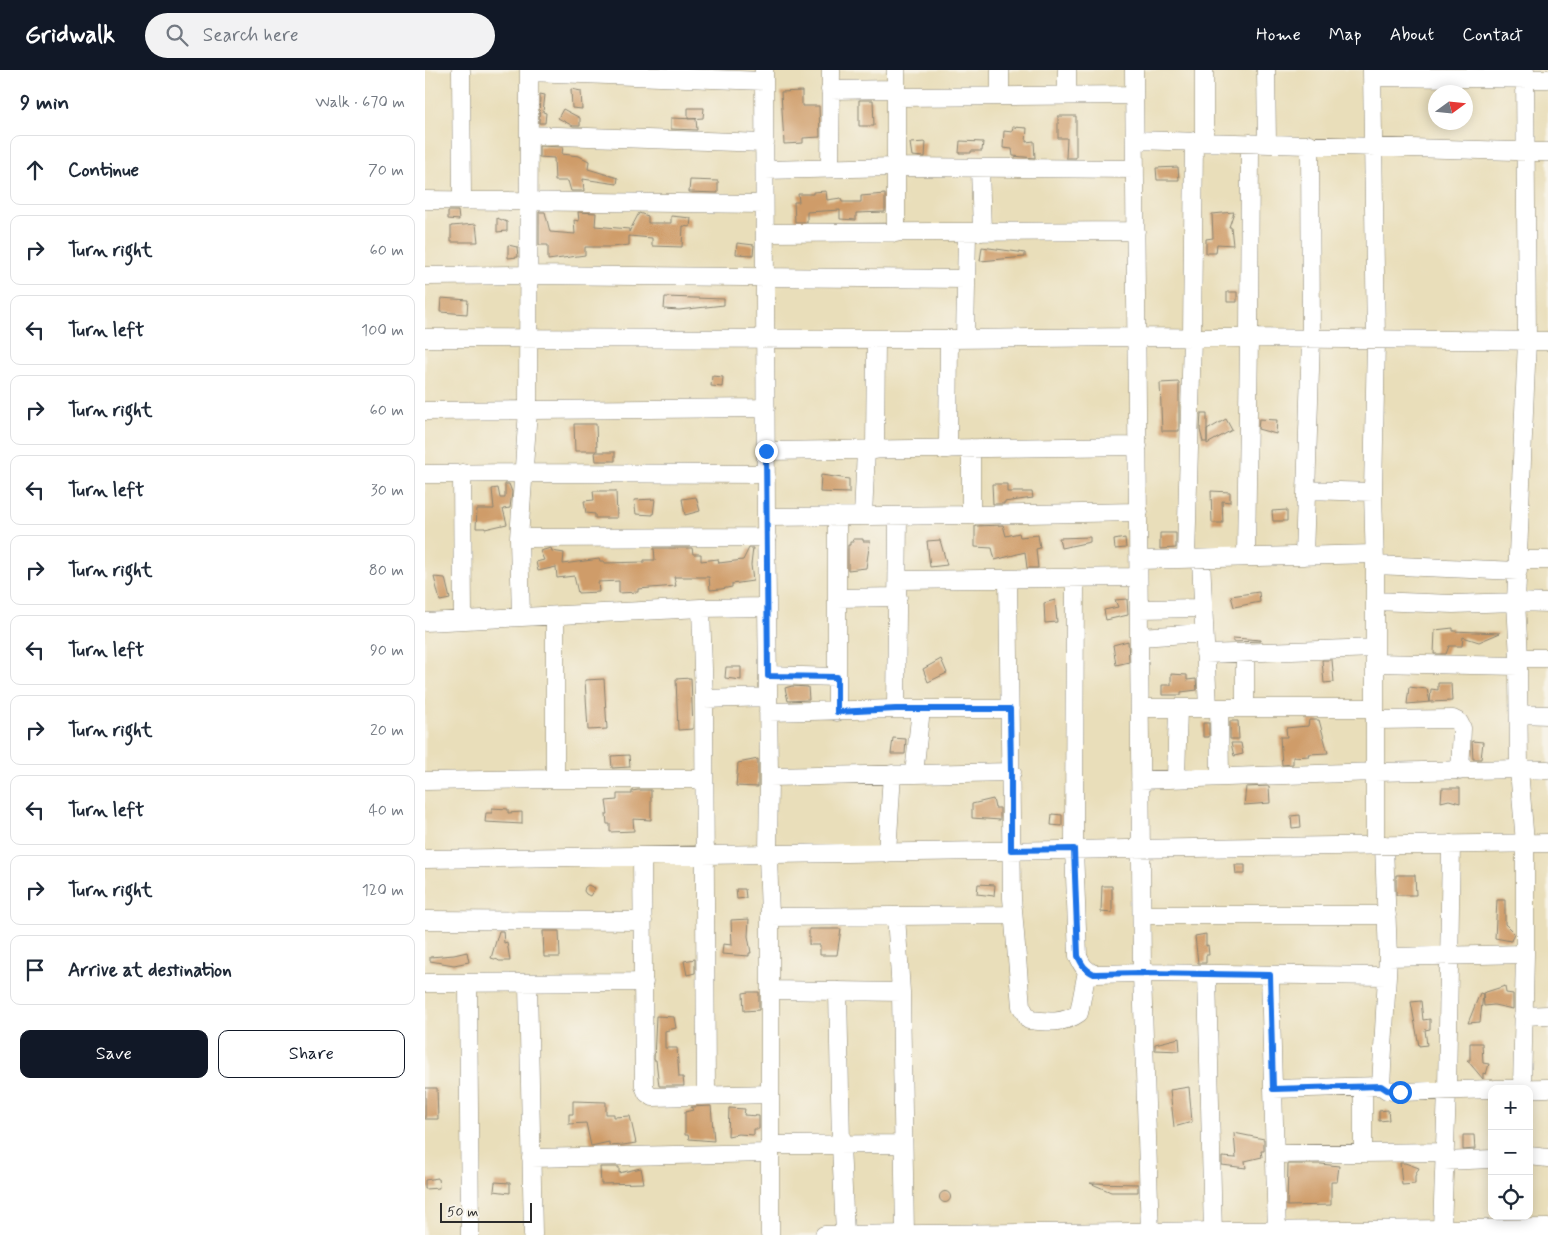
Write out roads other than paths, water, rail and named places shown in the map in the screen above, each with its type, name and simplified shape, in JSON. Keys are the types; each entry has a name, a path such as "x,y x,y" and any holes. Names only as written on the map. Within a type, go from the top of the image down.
{"street":[{"path":"461,70 461,200"},
{"path":"830,167 831,70"},
{"path":"896,70 896,233"},
{"path":"1000,70 1000,96"},
{"path":"1067,70 1067,96"},
{"path":"1134,70 1141,708 1140,780 1150,1234"},
{"path":"1204,70 1199,142 1192,338 1193,558 1203,608 1205,654 1214,708 1220,777"},
{"path":"1266,70 1267,143"},
{"path":"521,617 519,538 528,410 529,71 764,75 768,854 770,917 770,1235"},
{"path":"1381,1086 1388,957 1387,915 1375,772 1375,559 1373,492 1376,340 1372,74 1525,75 1548,79"},
{"path":"1522,1085 1525,844 1519,769 1517,602 1527,341 1525,75"},
{"path":"831,90 1000,96 1135,95"},
{"path":"529,135 765,143"},
{"path":"1135,140 1548,152"},
{"path":"1246,557 1250,143"},
{"path":"1304,556 1311,339 1310,144"},
{"path":"765,170 830,167 1135,169"},
{"path":"948,449 957,339 975,232 980,168"},
{"path":"425,200 764,204"},
{"path":"765,233 1136,231"},
{"path":"425,276 529,275 966,279"},
{"path":"425,338 1192,338 1548,341"},
{"path":"863,516 871,450 876,339"},
{"path":"425,411 766,408"},
{"path":"766,451 1138,446"},
{"path":"971,448 971,515"},
{"path":"462,473 463,619"},
{"path":"425,474 766,474"},
{"path":"1306,490 1373,492"},
{"path":"766,516 1139,512"},
{"path":"837,516 837,712"},
{"path":"896,709 898,516"},
{"path":"519,538 767,537"},
{"path":"837,598 898,588 1008,578 1075,577 1193,558 1304,556 1518,565 1548,560"},
{"path":"1075,577 1074,849 1078,956 1082,966 1094,974 1387,976"},
{"path":"1008,578 1013,915 1021,1006 1029,1020 1044,1022 1070,1020 1079,1013 1087,971"},
{"path":"1375,601 1453,604 1548,602"},
{"path":"425,622 701,608 767,607"},
{"path":"701,608 704,699 706,1096"},
{"path":"1139,609 1203,608"},
{"path":"1167,609 1168,635"},
{"path":"555,616 555,779"},
{"path":"1139,637 1204,633"},
{"path":"1245,653 1245,708"},
{"path":"1205,654 1375,656 1518,662 1548,658"},
{"path":"768,676 837,677"},
{"path":"704,699 837,712 896,709 1010,709"},
{"path":"1141,708 1245,708 1453,719 1459,722 1462,728 1460,771"},
{"path":"1176,778 1178,708"},
{"path":"914,774 921,710"},
{"path":"1519,714 1548,715"},
{"path":"1140,780 1375,772 1548,770"},
{"path":"769,777 1011,772"},
{"path":"887,853 892,774"},
{"path":"425,781 704,779"},
{"path":"425,859 1548,843"},
{"path":"1450,1231 1444,1156 1447,1090 1451,844"},
{"path":"642,856 644,1086 647,1093 653,1097 770,1094"},
{"path":"770,917 1013,915"},
{"path":"1142,915 1387,915"},
{"path":"896,916 901,992 905,1234"},
{"path":"425,920 643,921"},
{"path":"1388,957 1525,954"},
{"path":"1207,974 1213,1233"},
{"path":"1270,975 1277,1233"},
{"path":"425,983 643,982"},
{"path":"468,983 470,1235"},
{"path":"528,983 533,1235"},
{"path":"770,990 901,992"},
{"path":"838,991 845,1234"},
{"path":"1523,1016 1548,1015"},
{"path":"1363,1086 1363,1153"},
{"path":"1273,1089 1381,1086 1387,1090 1400,1092 1488,1089"},
{"path":"1533,1088 1548,1088"},
{"path":"531,1158 769,1149 841,1144 903,1144"},
{"path":"1275,1154 1363,1153 1488,1159"},
{"path":"1533,1156 1548,1158"},
{"path":"824,1235 1387,1232 1450,1231 1523,1226 1548,1228"}]}
